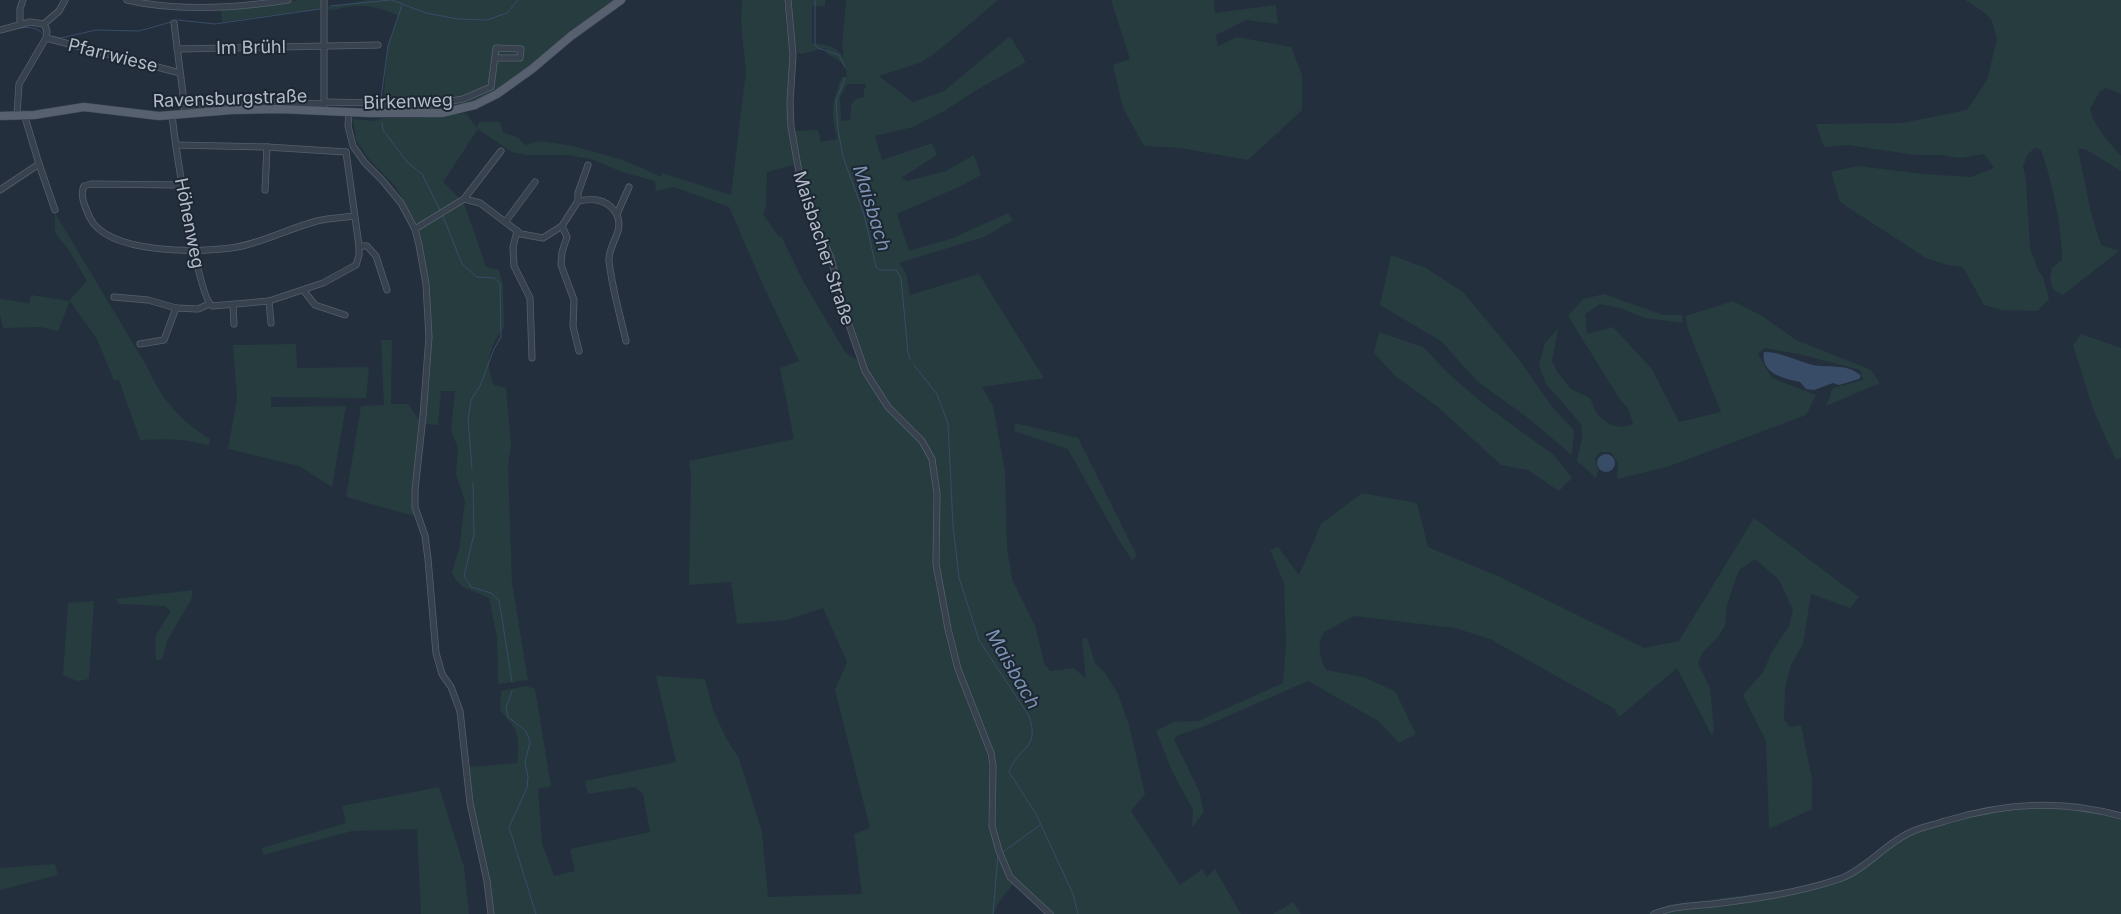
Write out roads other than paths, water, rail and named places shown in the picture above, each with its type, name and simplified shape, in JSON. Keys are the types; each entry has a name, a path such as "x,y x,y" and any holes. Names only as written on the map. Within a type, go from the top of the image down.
{"main road":[{"name":"Ravensburgstraße","path":"0,116 34,115 84,107 149,116 172,116 185,111 324,106 349,113 442,113 475,104 497,94 525,74 571,36 621,0"}],"street":[{"path":"20,24 19,13 24,0"},
{"path":"44,24 58,12 65,0"},
{"path":"128,0 173,6 205,7 257,5 288,0"},
{"path":"324,0 324,106"},
{"name":"Maisbacher Straße","path":"788,0 794,55 790,103 791,127 803,195 831,258 865,372 888,407 922,441 933,464 937,494 936,554 938,576 958,669 992,756 992,826 999,851 1010,877 1050,914"},
{"path":"0,30 20,24 35,22 44,24"},
{"path":"174,23 185,111"},
{"path":"44,24 47,31 46,38 22,78 21,114 55,210"},
{"name":"Pfarrwiese","path":"46,38 180,73"},
{"name":"Im Brühl","path":"177,49 378,45"},
{"name":"Birkenweg","path":"324,106 434,104 463,99 491,87 495,58"},
{"path":"349,113 348,126 354,146 365,163 401,203 415,229 426,284 429,337 415,507 425,536 436,654 442,674 451,687 460,711 470,803 488,881 491,914"},
{"name":"Höhenweg","path":"172,116 181,184 206,299 209,304"},
{"path":"176,145 268,147 346,152 354,146"},
{"path":"265,190 268,147"},
{"path":"415,229 464,199 501,151"},
{"path":"114,297 148,300 176,308 198,309 209,304 216,306 269,301 304,291 356,265 359,246 346,152"},
{"path":"0,190 39,164"},
{"path":"464,199 480,203 506,221 516,231 532,237 543,238 562,226 578,201 578,193 588,165"},
{"path":"506,221 535,182"},
{"path":"181,184 91,184 84,186 82,194 93,223 113,239 145,246 212,250 239,246 318,221 354,216"},
{"path":"617,214 629,187"},
{"path":"578,201 596,200 607,203 617,214 619,229 609,258 611,278 626,341"},
{"path":"562,226 567,237 562,252 561,265 574,300 574,326 579,352"},
{"path":"516,231 513,247 514,266 530,298 532,358"},
{"path":"359,246 367,246 376,256 387,290"},
{"path":"304,291 315,305 345,315"},
{"path":"269,301 271,323"},
{"path":"233,305 234,324"},
{"path":"140,344 164,340 176,308"},
{"path":"1654,914 1676,907 1770,896 1836,881 1855,871 1909,833 1967,815 2044,804 2086,807 2121,816"}],"water":[{"path":"1764,352 1781,354 1809,364 1843,367 1861,376 1859,379 1839,385 1833,383 1814,390 1806,389 1800,382 1781,377 1769,370 1764,359"},
{"path":"1606,454 1612,457 1615,463 1612,469 1606,472 1600,469 1597,463 1600,457"}],"waterway":[{"path":"330,6 391,0"},
{"path":"392,0 426,13 458,19 487,20 507,13 518,0"},
{"name":"Maisbach","path":"815,0 815,45 818,48 839,55 845,67"},
{"path":"381,99 388,46 402,5"},
{"path":"178,20 215,24 320,9"},
{"path":"50,36 61,38 96,30 139,31 171,22"},
{"path":"0,33 27,27 42,33"},
{"name":"Maisbach","path":"845,78 836,101 843,157 864,214 876,267 880,270 896,270 901,278 910,359"},
{"path":"382,123 383,130 407,162 422,174 440,210"},
{"path":"443,216 462,264 477,277 495,278 500,284 501,337 494,349 480,386 471,400 468,420 472,468"},
{"name":"Maisbach","path":"914,365 937,394 948,424 953,525 959,578 979,640 1029,716 1032,727 1030,742 1017,757 1009,772 1036,814 1073,894 1078,914"},
{"path":"473,483 474,534 464,576 471,587 491,593 499,600 512,682"},
{"path":"512,691 506,708 508,717 526,731 530,742 525,762 528,777 527,788 509,827 536,914"},
{"path":"1003,852 1040,825"},
{"path":"993,914 998,855"}]}
